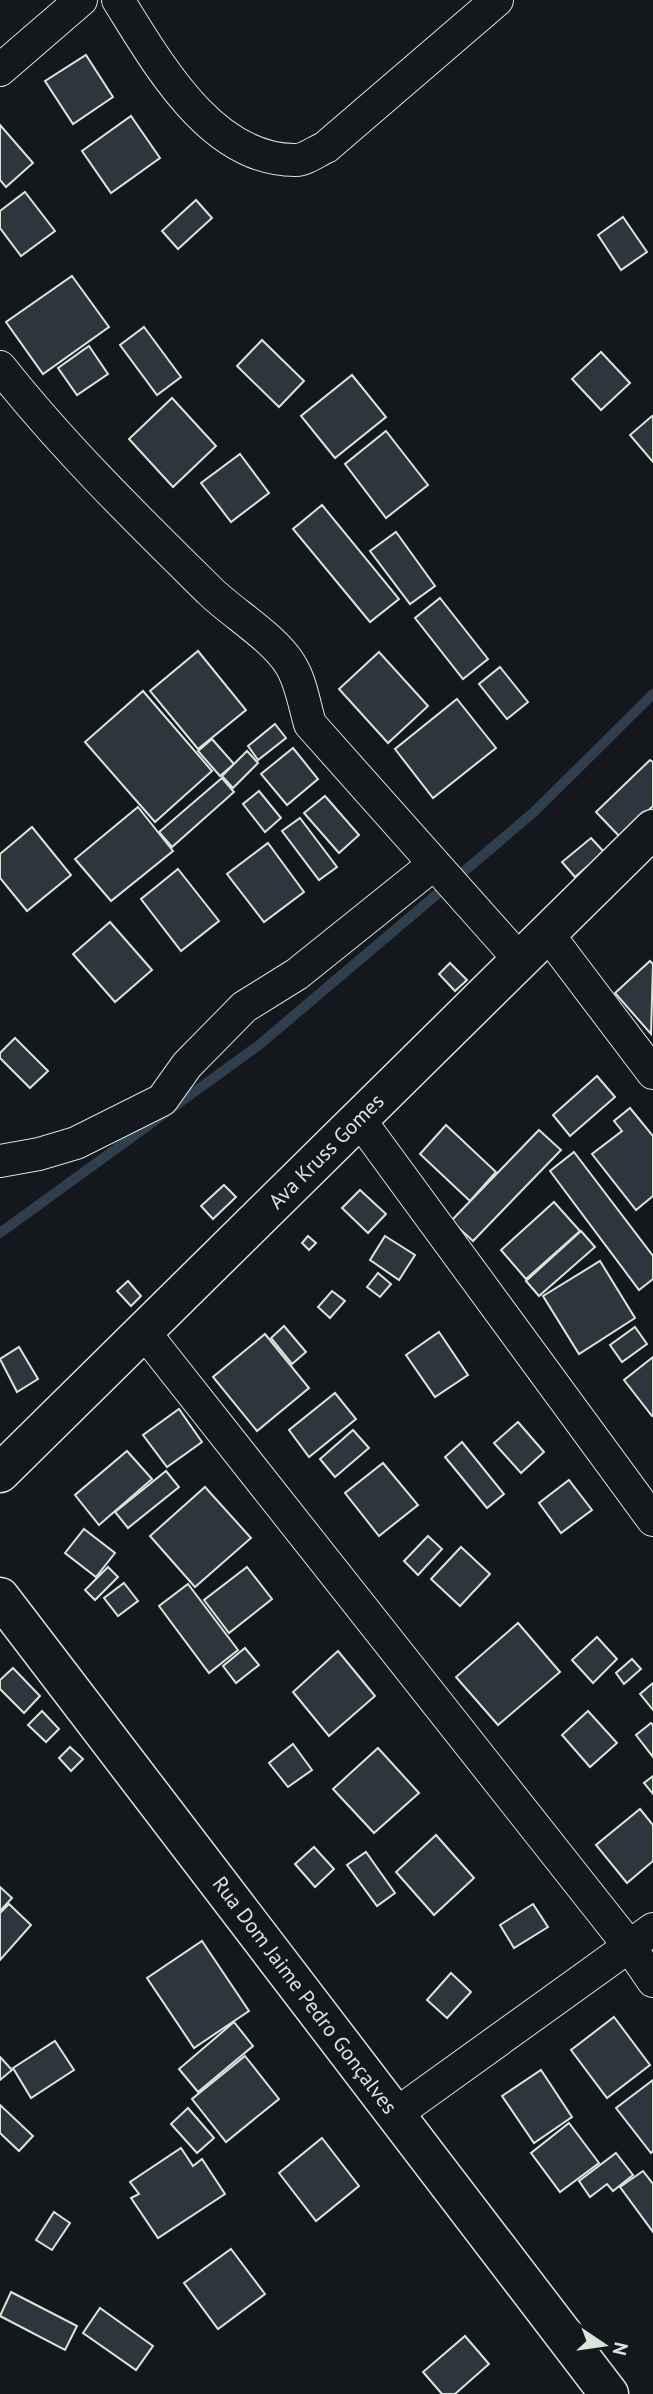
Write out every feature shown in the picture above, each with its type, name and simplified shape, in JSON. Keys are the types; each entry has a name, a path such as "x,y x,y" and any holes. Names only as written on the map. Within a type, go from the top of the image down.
{"main road":[{"name":"Ava Kruss Gomes","path":"0,1473 653,829"},
{"name":"Rua Dom Jaime Pedro Gonçalves","path":"0,1597 396,2114 596,2389"}],"street":[{"path":"0,70 81,0"},
{"path":"118,0 153,56 177,88 216,130 248,151 298,160 326,147 497,0"},
{"path":"0,367 32,408 115,498 219,600 285,657 298,679 310,724 520,960"},
{"path":"0,1161 39,1154 76,1143 162,1101 187,1065 244,1007 297,974 434,864"},
{"path":"547,933 653,1073"},
{"path":"359,1119 653,1520"},
{"path":"144,1332 641,1938 653,1981"},
{"path":"396,2114 641,1938"}],"building":[{"path":"86,55 113,97 73,124 45,81"},
{"path":"131,116 160,158 111,193 82,151"},
{"path":"0,125 33,163 6,187 0,180"},
{"path":"25,192 55,231 21,256 0,228 0,211"},
{"path":"196,200 212,218 178,249 162,231"},
{"path":"623,217 647,252 621,270 598,235"},
{"path":"72,276 109,327 43,374 6,322"},
{"path":"144,327 181,377 157,395 120,345"},
{"path":"262,340 304,381 279,407 237,366"},
{"path":"89,346 108,374 77,395 58,368"},
{"path":"601,352 630,383 601,410 572,379"},
{"path":"352,375 386,417 335,458 301,416"},
{"path":"172,398 216,446 173,487 129,439"},
{"path":"652,416 653,418 653,462 630,435"},
{"path":"386,431 428,485 386,518 345,464"},
{"path":"240,454 269,493 231,522 201,483"},
{"path":"322,505 399,599 370,622 293,529"},
{"path":"396,532 435,586 410,604 370,551"},
{"path":"440,598 488,659 463,679 415,618"},
{"path":"198,651 246,710 198,749 150,691"},
{"path":"379,652 428,706 388,743 339,689"},
{"path":"500,667 528,702 507,719 479,684"},
{"path":"143,691 212,771 155,822 85,742"},
{"path":"457,699 496,748 433,798 395,749"},
{"path":"275,724 286,738 258,760 248,746"},
{"path":"212,739 234,764 220,776 198,751"},
{"path":"293,748 318,779 287,805 261,774"},
{"path":"247,751 258,763 233,788 222,776"},
{"path":"650,760 653,762 653,806 620,837 596,812"},
{"path":"222,778 234,792 172,847 159,832"},
{"path":"259,791 281,818 265,832 243,804"},
{"path":"325,796 359,835 339,853 304,813"},
{"path":"138,807 173,851 111,901 75,859"},
{"path":"300,818 337,867 319,880 282,831"},
{"path":"32,827 71,875 27,911 0,878 0,854"},
{"path":"591,838 604,852 575,877 562,862"},
{"path":"268,843 304,892 264,922 227,874"},
{"path":"178,869 219,921 181,951 141,899"},
{"path":"110,922 152,970 115,1002 73,954"},
{"path":"650,961 653,964 651,1034 615,993"},
{"path":"450,963 467,980 455,991 439,974"},
{"path":"15,1038 48,1071 30,1088 0,1058 0,1053"},
{"path":"597,1076 615,1097 570,1136 553,1115"},
{"path":"630,1108 653,1136 653,1196 636,1210 592,1154 622,1131 614,1121"},
{"path":"446,1125 496,1172 470,1201 420,1154"},
{"path":"539,1130 561,1150 473,1241 451,1221"},
{"path":"574,1152 653,1256 653,1279 639,1290 550,1171"},
{"path":"224,1185 236,1197 213,1219 201,1206"},
{"path":"360,1190 386,1214 368,1233 342,1208"},
{"path":"554,1202 580,1231 526,1279 501,1250"},
{"path":"581,1231 595,1247 539,1296 526,1281"},
{"path":"308,1236 316,1243 309,1250 302,1243"},
{"path":"385,1236 415,1255 399,1280 370,1260"},
{"path":"600,1261 635,1318 579,1354 543,1296"},
{"path":"378,1273 391,1284 380,1297 367,1287"},
{"path":"128,1281 141,1296 131,1306 117,1291"},
{"path":"332,1291 345,1301 330,1318 318,1307"},
{"path":"284,1326 306,1352 292,1364 271,1338"},
{"path":"635,1327 647,1344 622,1362 610,1345"},
{"path":"439,1332 468,1375 435,1397 406,1355"},
{"path":"265,1334 309,1388 257,1431 213,1377"},
{"path":"19,1347 38,1379 17,1392 0,1359"},
{"path":"653,1357 653,1415 652,1416 624,1380"},
{"path":"335,1393 356,1419 309,1457 289,1430"},
{"path":"179,1409 202,1442 167,1467 143,1435"},
{"path":"518,1422 544,1452 521,1473 494,1443"},
{"path":"353,1430 369,1448 335,1477 320,1459"},
{"path":"462,1442 504,1494 487,1508 445,1457"},
{"path":"127,1451 152,1479 99,1525 75,1495"},
{"path":"383,1463 418,1505 379,1536 345,1493"},
{"path":"166,1471 179,1487 128,1528 115,1512"},
{"path":"569,1480 592,1510 561,1533 539,1503"},
{"path":"205,1487 251,1538 195,1587 150,1536"},
{"path":"84,1529 115,1553 96,1577 65,1553"},
{"path":"428,1536 442,1549 418,1575 404,1561"},
{"path":"461,1547 490,1574 460,1606 431,1579"},
{"path":"108,1567 118,1577 95,1600 85,1590"},
{"path":"247,1567 272,1599 229,1633 204,1600"},
{"path":"124,1583 138,1601 118,1616 104,1598"},
{"path":"188,1584 238,1650 209,1673 159,1606"},
{"path":"518,1623 560,1672 498,1725 456,1677"},
{"path":"597,1637 617,1659 593,1683 572,1660"},
{"path":"245,1648 259,1665 236,1683 223,1666"},
{"path":"338,1651 375,1696 329,1736 293,1692"},
{"path":"632,1659 641,1669 624,1684 616,1673"},
{"path":"13,1668 40,1696 24,1713 0,1689 0,1680"},
{"path":"653,1683 653,1710 640,1694"},
{"path":"42,1711 59,1729 46,1742 28,1725"},
{"path":"588,1711 617,1743 590,1767 562,1735"},
{"path":"651,1723 653,1725 653,1757 636,1735"},
{"path":"293,1744 312,1770 288,1787 269,1763"},
{"path":"70,1747 83,1759 71,1771 59,1758"},
{"path":"378,1748 419,1793 374,1833 333,1789"},
{"path":"653,1776 653,1794 644,1783"},
{"path":"640,1809 653,1825 653,1861 627,1883 596,1845"},
{"path":"436,1835 474,1878 434,1915 396,1872"},
{"path":"314,1847 334,1869 315,1887 295,1864"},
{"path":"366,1852 395,1893 377,1906 347,1865"},
{"path":"0,1887 12,1898 0,1911"},
{"path":"9,1904 31,1925 0,1960 0,1913"},
{"path":"533,1904 548,1927 514,1948 500,1925"},
{"path":"202,1941 249,2011 194,2048 147,1978"},
{"path":"451,1973 471,1992 447,2018 427,2000"},
{"path":"614,2017 650,2065 607,2098 571,2050"},
{"path":"234,2022 253,2046 198,2092 179,2069"},
{"path":"55,2041 74,2070 31,2098 13,2068"},
{"path":"245,2056 279,2099 226,2142 192,2099"},
{"path":"0,2057 12,2070 0,2080"},
{"path":"541,2070 572,2117 534,2143 502,2096"},
{"path":"653,2080 653,2151 651,2153 616,2108"},
{"path":"0,2105 33,2136 19,2151 0,2133"},
{"path":"188,2108 214,2138 197,2153 171,2124"},
{"path":"569,2123 599,2163 560,2192 531,2153"},
{"path":"322,2138 359,2186 316,2221 279,2173"},
{"path":"181,2148 193,2166 202,2159 225,2194 158,2238 131,2198 139,2194 130,2182"},
{"path":"616,2153 633,2175 613,2191 607,2184 590,2197 579,2181"},
{"path":"643,2171 653,2184 653,2232 620,2187"},
{"path":"54,2212 70,2223 52,2250 36,2240"},
{"path":"231,2249 265,2294 218,2329 184,2283"},
{"path":"11,2292 77,2326 65,2350 0,2316"},
{"path":"100,2308 153,2346 136,2370 83,2333"},
{"path":"465,2336 489,2364 455,2394 442,2394 423,2372"}],"waterway":[{"path":"0,1233 259,1045 534,812 653,694"}]}
